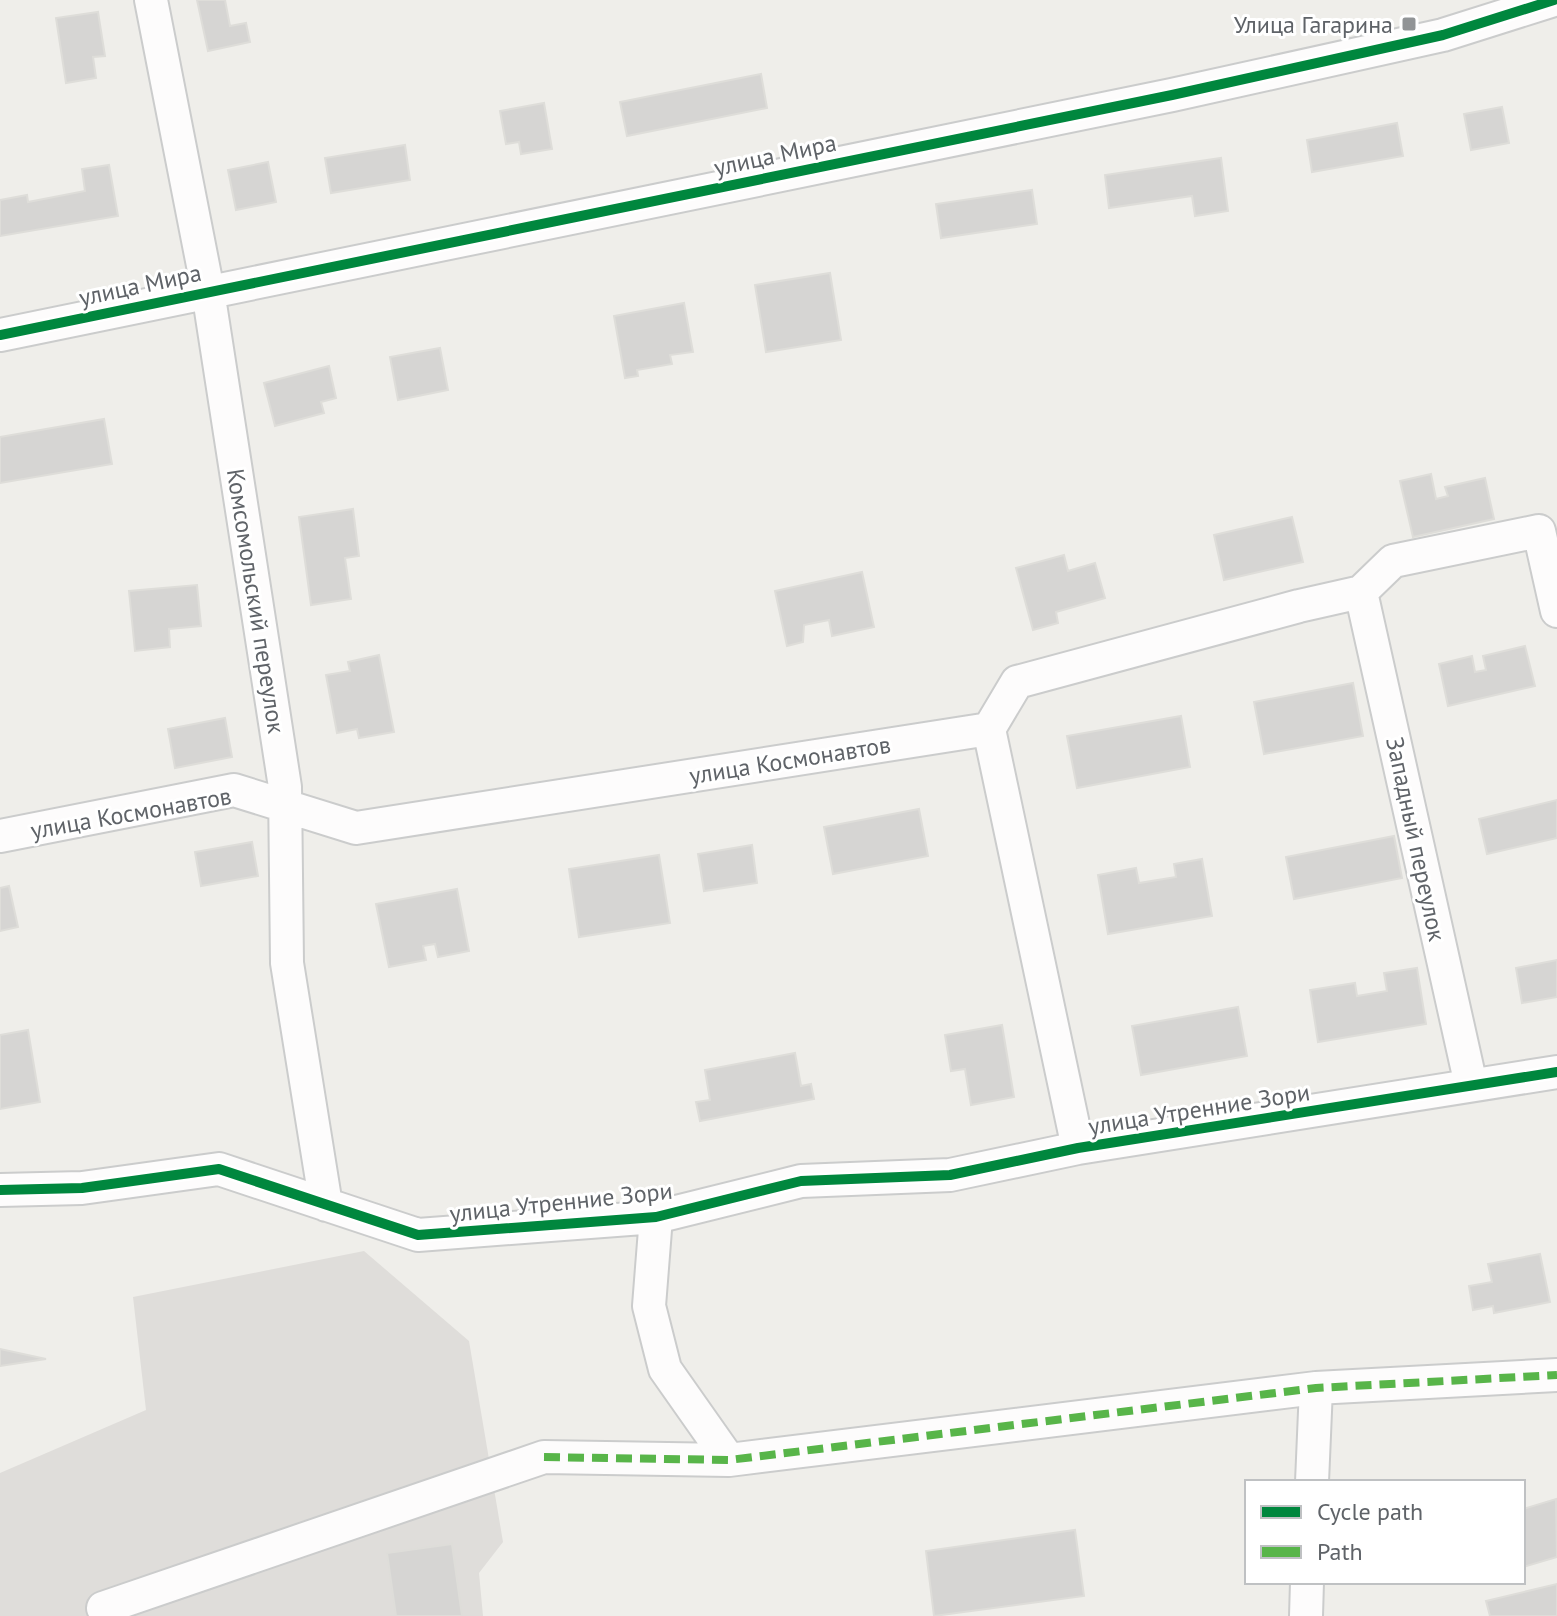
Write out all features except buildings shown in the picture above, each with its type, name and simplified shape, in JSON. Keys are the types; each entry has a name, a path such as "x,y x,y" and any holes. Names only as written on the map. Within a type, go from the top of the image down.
{"street":[{"name":"Комсомольский переулок","path":"151,0 208,291 285,787 287,963 326,1205"},
{"name":"улица Мира","path":"0,335 1172,95 1443,35 1554,0"},
{"path":"1078,1148 989,729 1017,682 1361,592 1393,561 1539,531 1557,611"},
{"name":"Западный переулок","path":"1361,592 1471,1085"},
{"name":"улица Космонавтов","path":"0,836 234,790 356,828 989,729"},
{"name":"улица Утренние Зори","path":"0,1190 82,1188 219,1169 418,1235 656,1217 801,1181 950,1175 1078,1148 1557,1072"},
{"path":"656,1217 649,1306 665,1369 729,1460"},
{"path":"103,1608 544,1457 729,1460 1316,1388 1557,1375"},
{"path":"1312,1480 1316,1388"},
{"path":"1306,1616 1307,1584"}],"shaded area":[{"path":"364,1251 469,1341 503,1542 479,1573 483,1616 0,1616 0,1473 146,1410 133,1297"}],"marked path":[{"path":"544,1457 729,1460 1316,1388 1557,1375"}],"cycle path":[{"path":"0,335 1172,95 1443,35 1554,0"},
{"path":"0,1190 82,1188 219,1169 418,1235 656,1217 801,1181 950,1175 1078,1148 1557,1072"}],"place":[{"name":"Улица Гагарина","path":"1409,24"}]}
